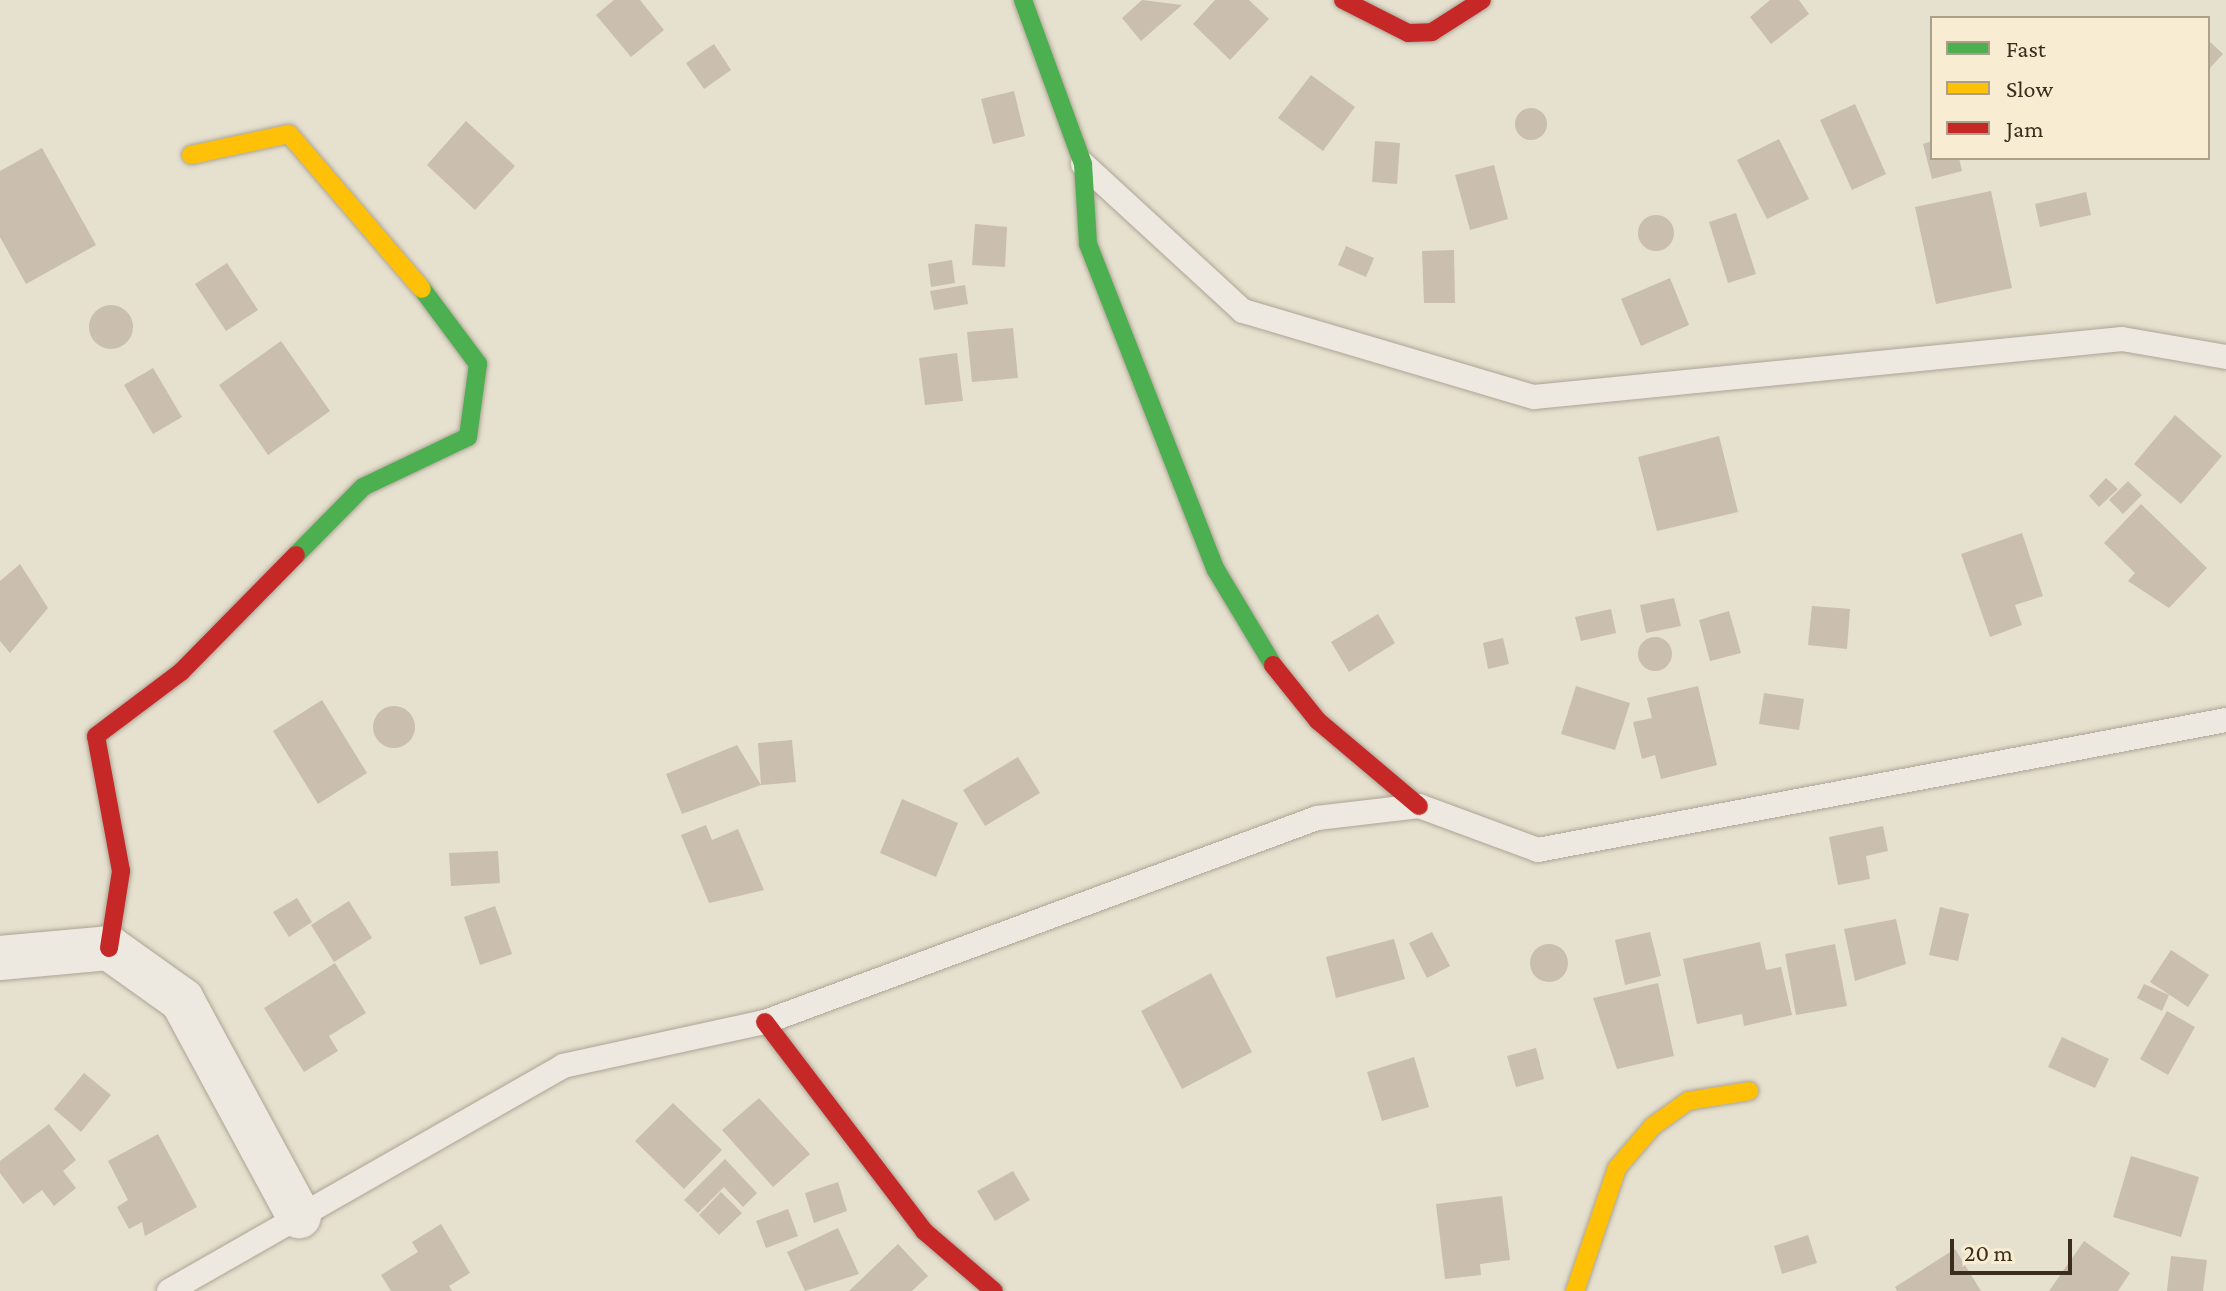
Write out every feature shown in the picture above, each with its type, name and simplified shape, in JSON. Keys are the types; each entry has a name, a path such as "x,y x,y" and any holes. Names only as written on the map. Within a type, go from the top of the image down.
{"street":[{"path":"1023,0 1083,164 1088,244 1216,570 1268,659 1318,721 1419,806"},
{"path":"1343,0 1374,22 1408,33 1432,32 1482,0"},
{"path":"109,948 121,871 96,736 181,672 363,487 468,437 478,364 390,245 289,134 191,155"},
{"path":"0,958 109,948 182,1000 299,1216"},
{"path":"765,1022 924,1231 994,1291"},
{"path":"1575,1291 1617,1168 1653,1126 1688,1101 1749,1091"}],"lane":[{"path":"1083,164 1243,311 1534,397 2122,339 2226,357"},
{"path":"169,1291 563,1066 765,1022 1317,818 1419,806 1538,850 2226,720"}],"building":[{"path":"614,0 640,0 664,30 631,57 596,15"},
{"path":"1142,0 1182,5 1141,41 1122,18"},
{"path":"1215,0 1249,0 1269,19 1230,60 1193,24"},
{"path":"1770,0 1799,0 1809,14 1771,44 1750,17"},
{"path":"2210,42 2223,54 2210,68"},
{"path":"714,44 731,70 704,89 686,63"},
{"path":"1311,75 1355,107 1323,151 1278,118"},
{"path":"1014,91 1025,136 993,144 981,99"},
{"path":"1855,104 1886,174 1852,190 1820,120"},
{"path":"1531,108 1542,113 1547,124 1542,135 1531,140 1520,135 1515,124 1520,113"},
{"path":"466,121 515,166 475,210 427,165"},
{"path":"1779,139 1809,199 1767,219 1737,160"},
{"path":"1375,141 1400,143 1397,184 1372,182"},
{"path":"1930,142 1930,160 1959,160 1962,171 1932,179 1923,144"},
{"path":"42,148 96,245 26,284 0,237 0,171"},
{"path":"1494,165 1508,219 1470,230 1455,175"},
{"path":"1991,191 2012,288 1936,304 1915,207"},
{"path":"2086,192 2091,215 2040,227 2035,204"},
{"path":"1736,213 1756,274 1728,283 1709,222"},
{"path":"1656,215 1669,220 1674,233 1669,246 1656,251 1643,246 1638,233 1643,220"},
{"path":"975,224 1007,227 1005,267 972,265"},
{"path":"1346,246 1374,258 1366,277 1338,265"},
{"path":"1454,250 1455,303 1424,303 1422,251"},
{"path":"952,260 955,283 931,287 928,264"},
{"path":"227,263 258,310 226,331 195,284"},
{"path":"1670,278 1689,325 1641,346 1621,299"},
{"path":"965,285 968,304 934,310 930,291"},
{"path":"111,305 126,312 133,327 126,342 111,349 96,342 89,327 96,312"},
{"path":"1013,328 1018,378 972,382 967,332"},
{"path":"281,341 330,411 268,455 219,385"},
{"path":"957,353 963,401 925,405 919,358"},
{"path":"153,368 182,417 153,434 124,385"},
{"path":"2175,415 2222,456 2181,504 2134,464"},
{"path":"1719,436 1738,512 1657,531 1638,457"},
{"path":"2106,478 2118,489 2099,507 2089,496"},
{"path":"2128,481 2142,495 2123,514 2109,500"},
{"path":"2141,504 2207,568 2169,608 2128,581 2135,573 2104,543"},
{"path":"2022,533 2043,596 2015,605 2022,625 1990,637 1961,554"},
{"path":"20,564 48,608 10,653 0,641 0,581"},
{"path":"1674,598 1681,626 1646,633 1640,605"},
{"path":"1812,606 1850,609 1847,649 1808,645"},
{"path":"1611,609 1616,633 1581,641 1575,617"},
{"path":"1729,611 1741,653 1710,661 1699,620"},
{"path":"1378,614 1395,643 1349,672 1331,642"},
{"path":"1655,637 1667,642 1672,654 1667,666 1655,671 1643,666 1638,654 1643,642"},
{"path":"1503,638 1509,664 1488,669 1483,643"},
{"path":"1576,686 1630,703 1615,750 1561,734"},
{"path":"1698,686 1717,765 1661,779 1655,755 1642,759 1633,722 1652,718 1647,698"},
{"path":"1764,693 1804,699 1799,730 1759,724"},
{"path":"322,700 367,773 318,804 273,731"},
{"path":"394,706 409,712 415,727 409,742 394,748 379,742 373,727 379,712"},
{"path":"792,740 796,782 761,785 758,743"},
{"path":"737,745 761,785 682,814 666,774"},
{"path":"1018,757 1040,793 985,826 963,790"},
{"path":"902,799 958,823 936,877 880,853"},
{"path":"706,825 712,840 738,829 764,890 709,903 681,835"},
{"path":"1883,826 1888,851 1866,856 1870,879 1838,885 1829,837"},
{"path":"498,851 500,883 451,886 449,853"},
{"path":"297,898 312,922 289,937 273,912"},
{"path":"349,901 372,938 334,962 311,925"},
{"path":"495,906 512,954 480,965 464,917"},
{"path":"1940,907 1969,914 1958,961 1929,955"},
{"path":"1896,919 1906,964 1855,981 1844,929"},
{"path":"1432,932 1450,966 1427,978 1409,943"},
{"path":"1650,932 1661,976 1625,985 1615,940"},
{"path":"1394,939 1405,979 1336,998 1326,957"},
{"path":"1760,942 1766,970 1781,967 1792,1015 1744,1026 1742,1014 1697,1024 1683,959"},
{"path":"1549,944 1562,950 1568,963 1562,976 1549,982 1536,976 1530,963 1536,950"},
{"path":"1835,944 1847,1006 1796,1015 1785,954"},
{"path":"2171,950 2209,975 2188,1007 2150,982"},
{"path":"335,963 366,1013 329,1036 338,1051 304,1072 264,1008"},
{"path":"1211,973 1252,1052 1182,1089 1141,1011"},
{"path":"1658,983 1674,1056 1617,1069 1593,998"},
{"path":"2144,984 2169,995 2162,1011 2137,998"},
{"path":"2167,1011 2195,1027 2168,1075 2140,1059"},
{"path":"2062,1037 2109,1059 2095,1088 2048,1067"},
{"path":"1536,1048 1544,1079 1516,1087 1507,1056"},
{"path":"1414,1057 1429,1107 1382,1121 1367,1072"},
{"path":"84,1073 111,1095 81,1132 54,1109"},
{"path":"759,1098 810,1154 773,1187 722,1130"},
{"path":"673,1103 722,1150 684,1189 635,1141"},
{"path":"49,1124 76,1160 63,1171 76,1188 54,1206 42,1190 23,1204 0,1173 0,1161"},
{"path":"158,1134 197,1207 145,1236 142,1222 129,1229 117,1207 128,1200 108,1161"},
{"path":"2131,1156 2199,1177 2181,1237 2113,1217"},
{"path":"725,1159 757,1193 743,1207 724,1187 698,1213 684,1200"},
{"path":"1013,1171 1030,1200 995,1221 977,1191"},
{"path":"838,1182 847,1211 814,1223 805,1193"},
{"path":"721,1192 742,1213 719,1235 699,1215"},
{"path":"1502,1196 1510,1260 1480,1264 1481,1275 1445,1279 1436,1204"},
{"path":"788,1209 798,1236 766,1248 756,1221"},
{"path":"441,1224 470,1273 449,1286 452,1291 391,1291 381,1275 418,1252 412,1242"},
{"path":"838,1228 859,1274 805,1291 787,1252"},
{"path":"1808,1235 1817,1263 1782,1274 1774,1246"},
{"path":"2084,1241 2130,1273 2118,1291 2049,1291"},
{"path":"898,1244 928,1276 912,1291 849,1291"},
{"path":"1955,1249 1981,1291 1897,1291 1895,1287"},
{"path":"2171,1256 2207,1260 2203,1291 2167,1291"}],"traffic: fast":[{"path":"1023,0 1083,164 1088,244 1216,570 1273,665"},
{"path":"296,555 363,487 468,437 478,364 422,289"}],"traffic: slow":[{"path":"191,155 289,134 422,289"},
{"path":"1575,1291 1617,1168 1653,1126 1688,1101 1749,1091"}],"traffic: jam":[{"path":"1343,0 1408,33 1432,32 1482,0"},
{"path":"109,948 121,871 96,736 181,672 296,555"},
{"path":"1273,665 1318,721 1419,806"},
{"path":"765,1022 924,1231 994,1291"}]}
